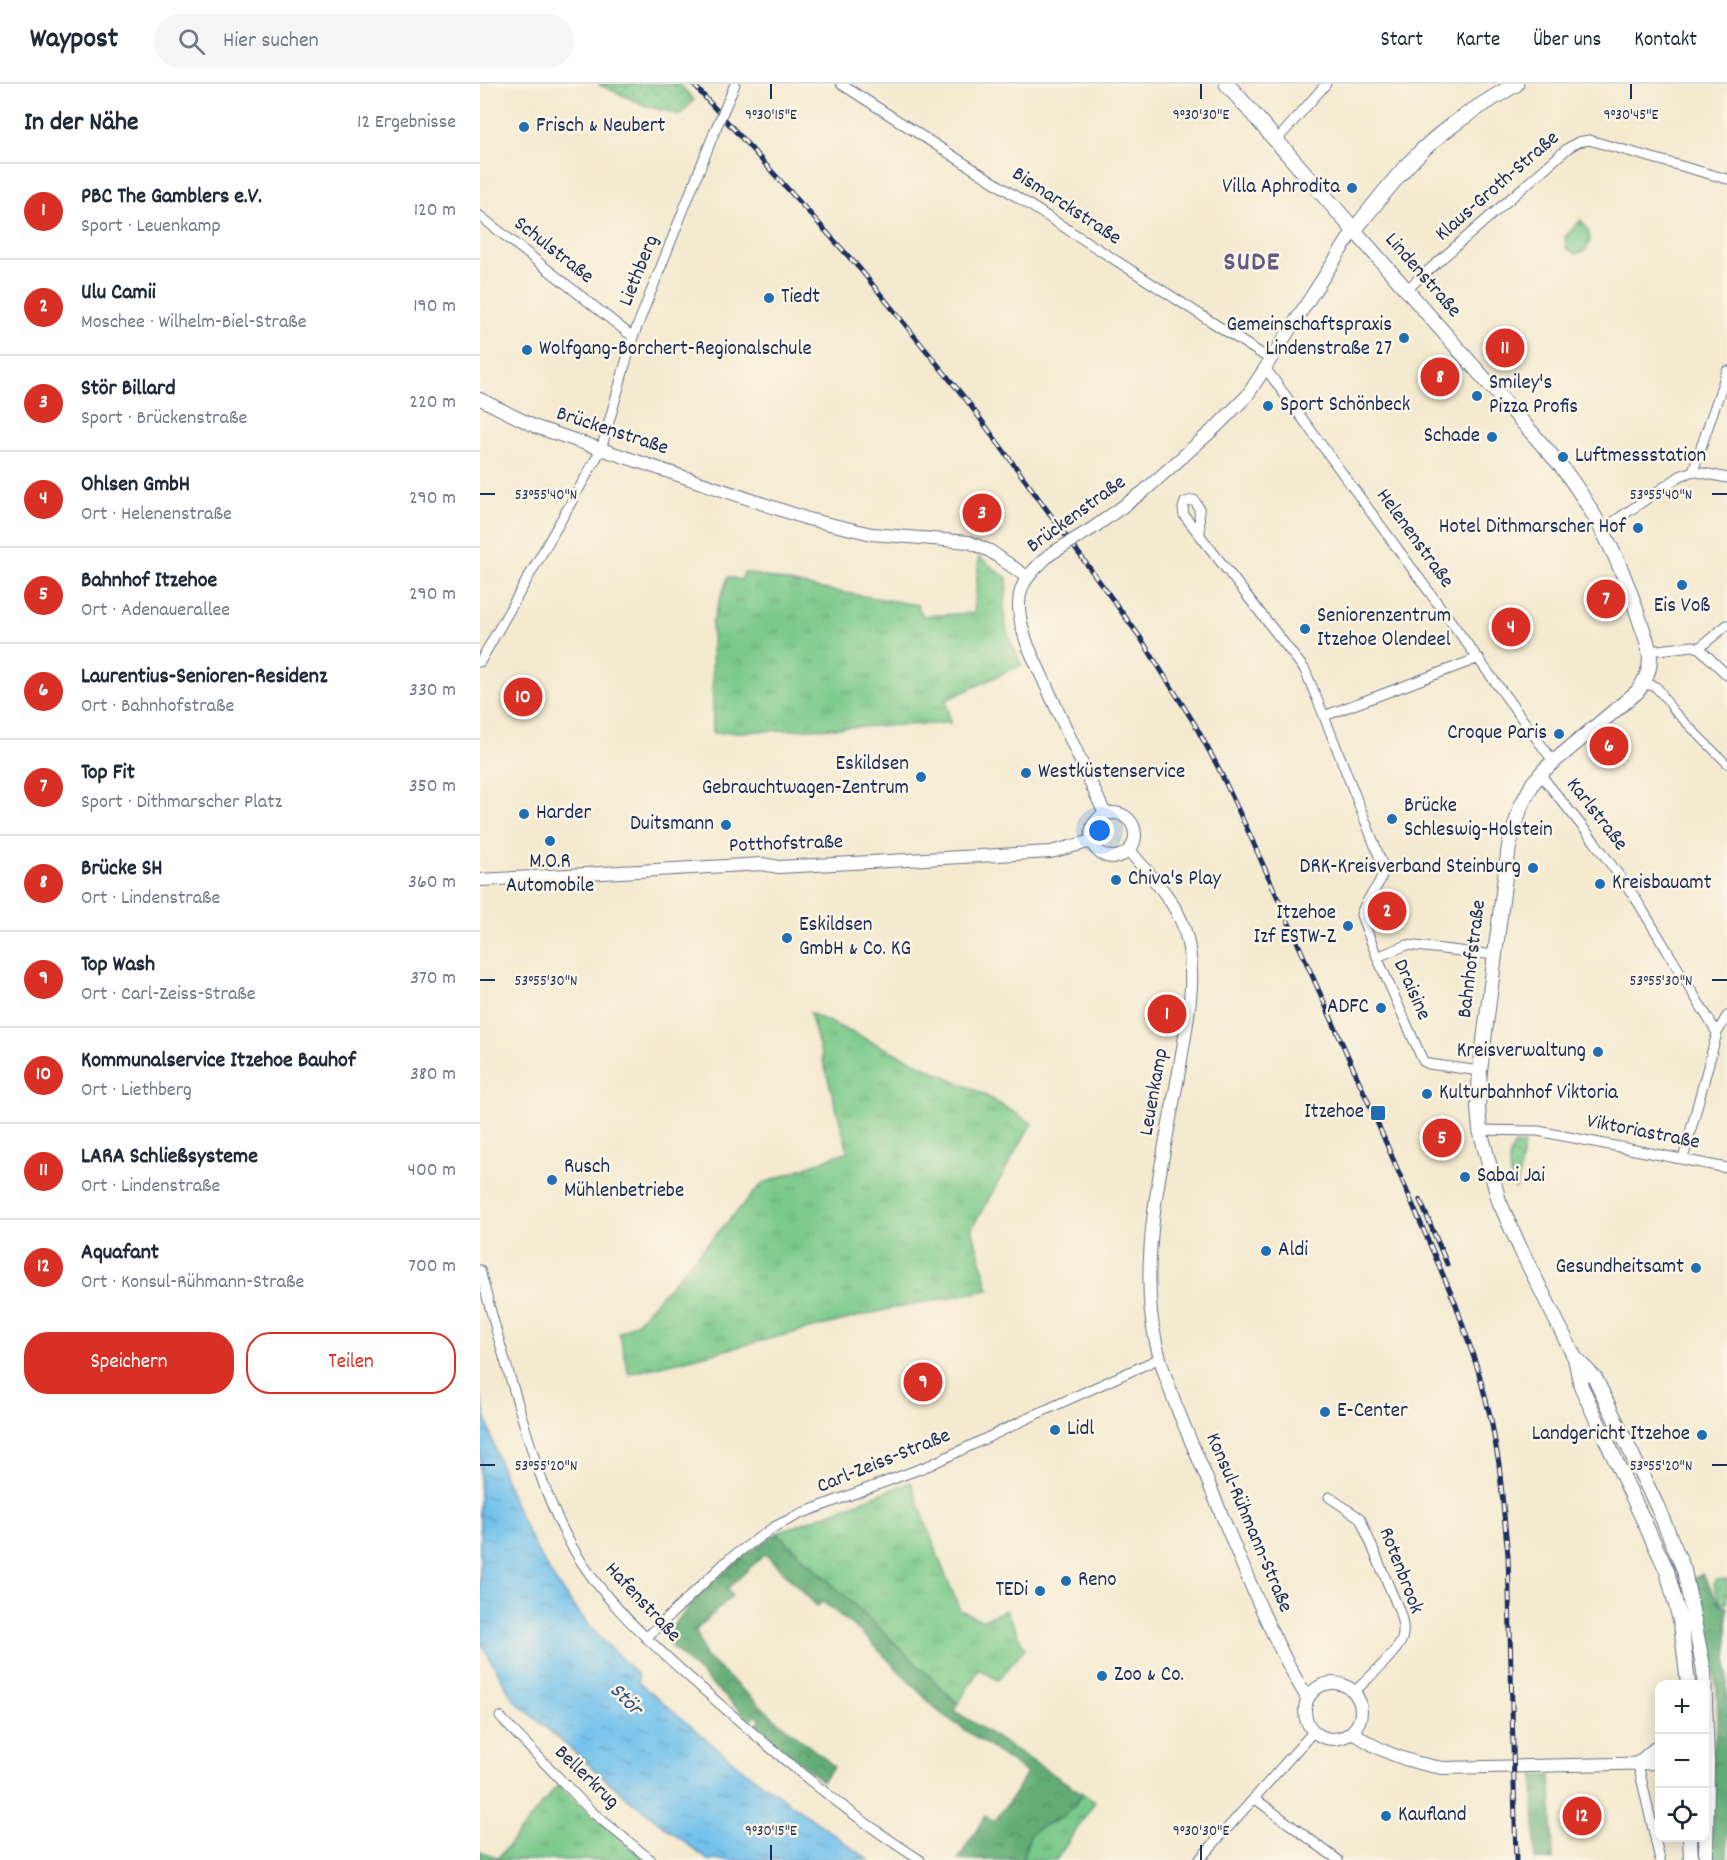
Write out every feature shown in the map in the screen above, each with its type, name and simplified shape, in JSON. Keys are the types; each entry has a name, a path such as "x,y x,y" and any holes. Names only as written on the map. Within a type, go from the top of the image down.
{"main road":[{"name":"Lindenstraße","path":"1227,84 1561,466 1579,490 1603,529 1626,580 1649,651 1646,677"},
{"path":"1354,230 1393,182 1428,145 1473,111 1516,84"},
{"name":"Bahnhofstraße","path":"1575,1358 1505,1217 1493,1181 1480,1130 1478,1108 1480,1071 1512,834 1524,798 1540,774 1632,697 1646,677"},
{"path":"1575,1358 1581,1386 1667,1571 1681,1624 1688,1680"},
{"path":"1575,1358 1595,1378 1636,1461 1684,1570 1704,1671 1705,1734"},
{"path":"1638,1764 1655,1749"},
{"path":"1706,1788 1706,1860"},
{"path":"1690,1842 1691,1860"}],"street":[{"name":"Liethberg","path":"480,662 601,450 633,337 735,84"},
{"name":"Bismarckstraße","path":"841,84 1269,365"},
{"path":"1277,140 1326,84"},
{"name":"Klaus-Groth-Straße","path":"1406,290 1568,148 1578,142 1588,140 1727,179"},
{"name":"Schulstraße","path":"480,216 633,337"},
{"name":"Brückenstraße","path":"480,399 536,427 808,519 872,534 969,542 990,551 1027,577 1049,555 1134,499 1216,427 1247,396 1354,230"},
{"name":"Helenenstraße","path":"1269,365 1554,761"},
{"path":"1693,471 1727,371"},
{"path":"1603,529 1680,476 1693,471 1727,478"},
{"path":"1200,533 1305,670 1383,866 1382,877 1361,915 1377,957"},
{"path":"1027,577 1019,602 1023,631 1105,814"},
{"path":"1699,648 1727,625"},
{"path":"1649,651 1694,646 1727,675"},
{"path":"1323,716 1479,658"},
{"path":"1646,677 1674,711 1727,764"},
{"name":"Karlstraße","path":"1540,774 1594,841 1636,899 1717,1033"},
{"path":"1118,813 1130,820 1135,831 1130,850 1120,856 1108,856 1098,851 1092,841 1093,825 1105,814 1118,813"},
{"name":"Potthofstraße","path":"480,880 762,864 779,867 1051,852 1092,841"},
{"name":"Leuenkamp","path":"1130,850 1165,894 1179,917 1188,941 1192,965 1189,1014 1149,1259 1151,1313 1161,1358"},
{"name":"Draisine","path":"1480,1071 1429,1064 1423,1061 1377,957 1407,945 1495,955"},
{"path":"1683,1159 1717,1033 1727,1016"},
{"name":"Viktoriastraße","path":"1480,1130 1538,1131 1727,1167"},
{"name":"Hafenstraße","path":"480,1270 524,1428 555,1513 572,1546 593,1578 646,1638 765,1743 827,1795 920,1860"},
{"name":"Carl-Zeiss-Straße","path":"646,1638 729,1559 774,1527 800,1514 930,1465 1161,1358"},
{"name":"Konsul-Rühmann-Straße","path":"1161,1358 1185,1425 1264,1612 1307,1698 1306,1720 1313,1732"},
{"name":"Rotenbrook","path":"1329,1497 1360,1518 1399,1610 1403,1626 1402,1638 1396,1649 1354,1692"},
{"path":"1199,1860 1313,1732 1333,1740 1343,1738 1353,1732 1361,1714 1359,1699 1346,1686 1323,1684 1307,1698"},
{"name":"Bellerkrug","path":"500,1717 591,1811 651,1860"},
{"path":"1353,1732 1385,1752 1443,1768 1655,1763"},
{"path":"1638,1764 1660,1860"},
{"path":"1254,1798 1338,1860"}],"green space":[{"path":"598,84 679,84 694,100 680,115 646,106"},
{"path":"1581,220 1590,239 1585,251 1575,254 1566,248 1565,237"},
{"path":"979,557 1007,578 1004,618 1010,639 1022,665 946,700 950,723 713,733 712,623 728,577 741,580 744,572 822,589 917,605 923,616 974,613"},
{"path":"810,1013 979,1092 1032,1123 972,1228 989,1290 889,1309 629,1374 619,1333 636,1323 762,1184 848,1151"},
{"path":"1524,1144 1515,1189 1510,1172 1510,1156 1515,1145"},
{"path":"911,1482 960,1610 981,1620 1006,1610 1025,1649 998,1680 979,1669 958,1704 777,1533"},
{"path":"777,1533 958,1704 955,1711 1082,1793 1073,1807 1061,1818 1039,1827 1030,1835 1022,1860 958,1860 985,1816 995,1821 1027,1773 939,1712 863,1634 823,1602 817,1606 765,1554 727,1589 732,1596 696,1630 705,1656 772,1716 834,1766 822,1781 756,1726 761,1720 756,1715 751,1721 672,1647 669,1638 670,1630 700,1594 737,1562"},
{"path":"1702,1574 1721,1605 1727,1607 1727,1860 1711,1860 1712,1749 1718,1724 1717,1691 1711,1652 1693,1579"},
{"path":"1727,1579 1727,1603 1721,1604 1714,1584 1716,1580"},
{"path":"1551,1775 1553,1860 1535,1860 1534,1776"},
{"path":"557,1786 646,1860 480,1860 480,1851 498,1858"},
{"path":"1082,1793 1095,1802 1056,1860 1022,1860 1030,1835 1039,1827 1055,1821 1073,1807"}],"water":[{"name":"Stör","path":"480,1394 498,1459 522,1521 554,1579 573,1606 595,1632 638,1675 638,1682 741,1768 869,1860 708,1860 625,1796 514,1700 480,1641"}],"railway":[{"path":"693,84 860,269 968,402 1140,637 1194,723 1249,833 1456,1305 1478,1370 1491,1419 1499,1464 1508,1555 1516,1860"},
{"path":"1420,1200 1447,1264"}],"place":[{"name":"Frisch & Neubert","path":"524,127"},
{"name":"Villa Aphrodita","path":"1352,188"},
{"name":"Tiedt","path":"769,298"},
{"name":"Gemeinschaftspraxis Lindenstraße 27","path":"1404,338"},
{"name":"LARA Schließsysteme","path":"1505,348"},
{"name":"Wolfgang-Borchert-Regionalschule","path":"527,350"},
{"name":"Brücke SH","path":"1440,377"},
{"name":"Smiley's Pizza Profis","path":"1477,396"},
{"name":"Sport Schönbeck","path":"1268,406"},
{"name":"Schade","path":"1492,437"},
{"name":"Luftmessstation","path":"1563,457"},
{"name":"Stör Billard","path":"982,513"},
{"name":"Hotel Dithmarscher Hof","path":"1638,528"},
{"name":"Eis Voß","path":"1682,585"},
{"name":"Top Fit","path":"1606,599"},
{"name":"Ohlsen GmbH","path":"1511,627"},
{"name":"Seniorenzentrum Itzehoe Olendeel","path":"1305,629"},
{"name":"Kommunalservice Itzehoe Bauhof","path":"523,697"},
{"name":"Croque Paris","path":"1559,734"},
{"name":"Laurentius-Senioren-Residenz","path":"1609,746"},
{"name":"Westküstenservice","path":"1026,773"},
{"name":"Eskildsen Gebrauchtwagen-Zentrum","path":"921,777"},
{"name":"Harder","path":"524,814"},
{"name":"Brücke Schleswig-Holstein","path":"1392,819"},
{"name":"Duitsmann","path":"726,825"},
{"name":"M.O.R Automobile","path":"550,841"},
{"name":"DRK-Kreisverband Steinburg","path":"1533,868"},
{"name":"Chiva's Play","path":"1116,880"},
{"name":"Kreisbauamt","path":"1600,884"},
{"name":"Ulu Camii","path":"1387,911"},
{"name":"Itzehoe Izf ESTW-Z","path":"1348,926"},
{"name":"Eskildsen GmbH & Co. KG","path":"787,938"},
{"name":"ADFC","path":"1381,1008"},
{"name":"PBC The Gamblers e.V.","path":"1167,1014"},
{"name":"Kreisverwaltung","path":"1598,1052"},
{"name":"Kulturbahnhof Viktoria","path":"1427,1094"},
{"name":"Itzehoe","path":"1378,1113"},
{"name":"Bahnhof Itzehoe","path":"1442,1138"},
{"name":"Sabai Jai","path":"1465,1177"},
{"name":"Rusch Mühlenbetriebe","path":"552,1180"},
{"name":"Aldi","path":"1266,1251"},
{"name":"Gesundheitsamt","path":"1696,1268"},
{"name":"Top Wash","path":"923,1382"},
{"name":"E-Center","path":"1325,1412"},
{"name":"Lidl","path":"1055,1430"},
{"name":"Landgericht Itzehoe","path":"1702,1435"},
{"name":"Reno","path":"1066,1581"},
{"name":"TEDi","path":"1040,1591"},
{"name":"Zoo & Co.","path":"1102,1676"},
{"name":"Kaufland","path":"1386,1816"},
{"name":"Aquafant","path":"1582,1816"}],"district":[{"name":"SUDE","path":"1252,263"}]}
